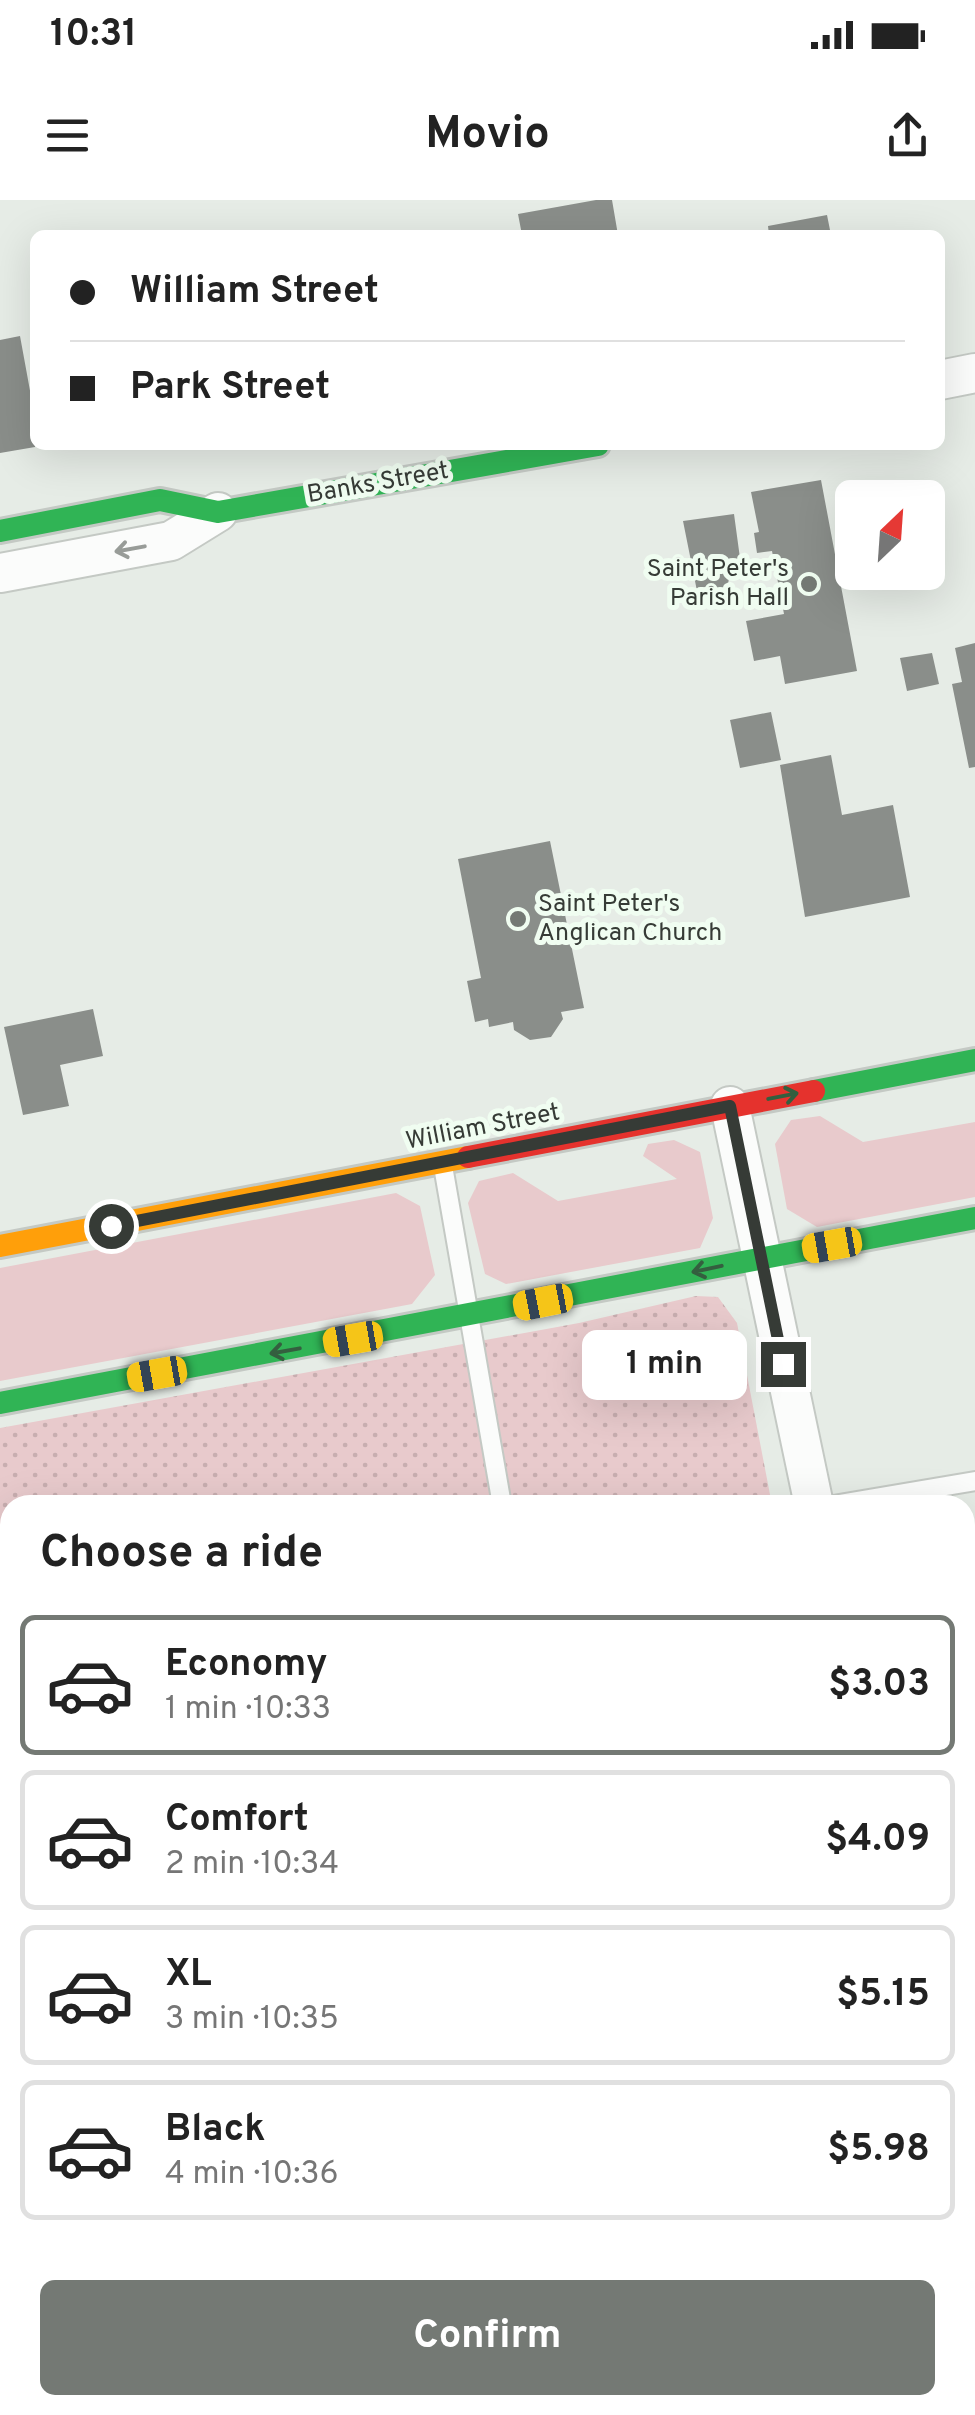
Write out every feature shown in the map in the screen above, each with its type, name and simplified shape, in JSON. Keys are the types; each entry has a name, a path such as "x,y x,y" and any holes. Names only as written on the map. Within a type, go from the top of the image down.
{"street":[{"path":"945,379 975,373"},
{"name":"Banks Street","path":"0,572 171,541 218,512 570,450"},
{"name":"Banks Street","path":"0,531 160,500 218,512"},
{"name":"William Street","path":"0,1246 975,1060"},
{"path":"730,1106 812,1495"},
{"path":"0,1403 471,1317 975,1218"}],"lane":[{"path":"443,1164 500,1495"},
{"path":"892,1495 975,1481"}],"shaded area":[{"path":"820,1116 863,1142 975,1122 975,1197 817,1227 787,1209 775,1144 791,1120"},
{"path":"674,1140 700,1152 713,1218 700,1248 506,1284 485,1274 468,1203 479,1181 513,1173 558,1201 677,1179 643,1156 648,1144"},
{"path":"396,1193 420,1206 435,1275 412,1304 0,1381 0,1268"},
{"path":"696,1296 718,1297 737,1323 770,1495 0,1495 0,1428 579,1323"}],"building":[{"path":"612,200 617,230 521,230 518,214"},
{"path":"827,215 830,230 768,230 768,226"},
{"path":"20,336 30,391 30,448 0,453 0,340"},
{"name":"Saint Peter's Parish Hall","path":"821,480 835,554 835,590 842,590 857,671 785,684 780,656 754,661 746,621 784,614 772,551 757,553 754,533 759,532 751,492"},
{"path":"734,514 742,573 729,575 728,587 697,591 683,521"},
{"path":"975,643 975,767 969,768 952,684 962,682 955,648"},
{"path":"932,653 939,684 907,691 900,658"},
{"path":"771,712 781,760 740,768 730,720"},
{"path":"831,755 842,815 893,805 910,897 805,917 780,765"},
{"name":"Saint Peter's Anglican Church","path":"550,841 584,1008 561,1012 563,1019 551,1037 530,1040 514,1030 513,1022 489,1027 488,1019 475,1022 467,981 481,978 458,859"},
{"path":"93,1009 103,1056 60,1065 69,1106 23,1115 4,1027"}],"traffic: fast":[{"path":"0,531 160,500 218,512 570,450"},
{"path":"814,1091 975,1060"},
{"path":"0,1403 975,1218"}],"traffic: slow":[{"path":"0,1246 468,1157"}],"traffic: jam":[{"path":"468,1157 814,1091"}],"place":[{"name":"Saint Peter's Parish Hall","path":"809,584"},
{"name":"Saint Peter's Anglican Church","path":"518,919"}],"route":[{"path":"111,1226 730,1106 783,1364"}]}
